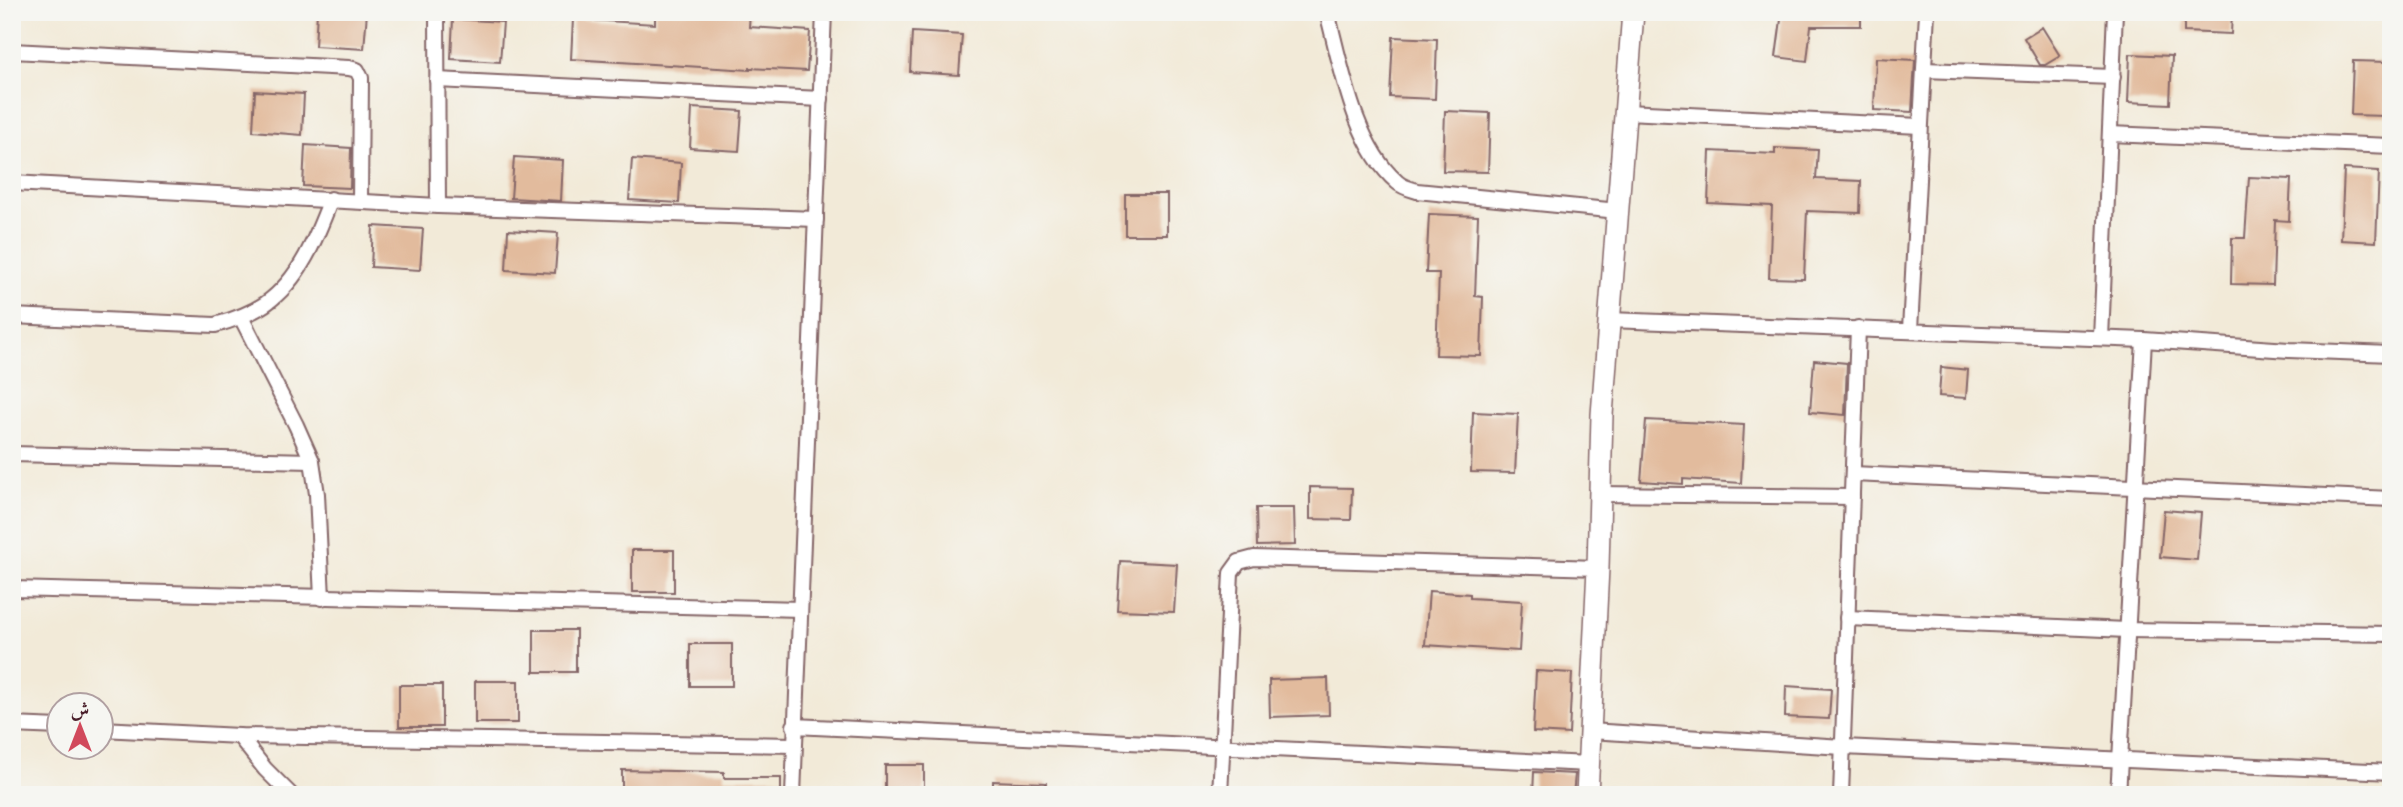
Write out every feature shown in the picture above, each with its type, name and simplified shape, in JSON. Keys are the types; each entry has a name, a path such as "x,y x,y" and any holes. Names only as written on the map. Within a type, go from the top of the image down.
{"main road":[{"path":"1587,795 1602,415 1633,12"}],"street":[{"path":"437,12 438,206"},
{"path":"793,795 824,12"},
{"path":"1328,12 1349,96 1367,141 1386,171 1399,184 1417,191 1618,211"},
{"path":"1910,330 1927,12"},
{"path":"2101,338 2115,12"},
{"path":"12,51 357,70 361,78 360,201"},
{"path":"1924,69 2113,77"},
{"path":"437,80 821,99"},
{"path":"1626,112 1920,126"},
{"path":"2110,134 2391,146"},
{"path":"12,183 438,206 816,219"},
{"path":"12,316 215,325 241,317 267,303 285,284 313,247 331,199"},
{"path":"241,317 312,461 317,494 322,598"},
{"path":"1609,320 2101,338 2391,354"},
{"path":"1841,795 1858,328"},
{"path":"2118,795 2144,340"},
{"path":"12,454 312,461"},
{"path":"1853,474 2391,499"},
{"path":"1600,494 1852,497"},
{"path":"1220,795 1231,573 1239,562 1254,558 1598,568"},
{"path":"12,589 800,609"},
{"path":"1847,618 2127,631 2391,634"},
{"path":"12,724 46,726"},
{"path":"794,726 1589,764"},
{"path":"116,730 239,736 794,745"},
{"path":"1590,731 1843,747 2391,772"},
{"path":"239,736 265,769 291,795"}],"building":[{"path":"317,12 367,12 364,49 315,46"},
{"path":"655,12 750,12 749,27 810,31 807,71 571,59 573,19 655,24"},
{"path":"1782,12 1861,12 1861,26 1811,26 1807,61 1776,57"},
{"path":"2184,12 2232,12 2231,34 2184,32"},
{"path":"453,19 503,22 500,62 451,59"},
{"path":"2042,27 2060,56 2045,65 2040,65 2024,38"},
{"path":"912,32 962,35 959,75 910,72"},
{"path":"1393,37 1437,39 1435,99 1390,97"},
{"path":"2130,54 2172,56 2170,104 2128,102"},
{"path":"1876,58 1915,60 1912,112 1874,110"},
{"path":"2353,61 2388,62 2386,116 2351,115"},
{"path":"255,91 304,94 302,135 253,131"},
{"path":"692,108 742,111 739,151 690,148"},
{"path":"1445,111 1490,113 1488,172 1443,171"},
{"path":"305,145 351,148 350,188 303,186"},
{"path":"1775,148 1818,150 1816,179 1861,181 1860,213 1807,211 1804,279 1769,278 1772,206 1708,203 1710,151 1775,154"},
{"path":"514,157 563,160 561,201 511,198"},
{"path":"632,159 681,163 679,203 629,200"},
{"path":"2344,169 2379,171 2376,242 2341,240"},
{"path":"2249,177 2291,179 2289,221 2275,220 2273,285 2231,284 2232,238 2245,238"},
{"path":"1125,194 1167,194 1167,235 1125,235"},
{"path":"1429,214 1478,216 1475,296 1483,297 1481,356 1436,355 1439,273 1426,273"},
{"path":"373,226 423,229 420,270 371,267"},
{"path":"508,230 558,233 555,273 506,270"},
{"path":"1814,360 1847,363 1845,415 1810,412"},
{"path":"1941,367 1968,370 1966,398 1939,396"},
{"path":"1473,412 1518,414 1515,473 1471,472"},
{"path":"1646,420 1744,425 1741,483 1683,479 1683,484 1641,481"},
{"path":"1310,487 1352,488 1351,520 1310,519"},
{"path":"1256,508 1294,508 1295,545 1257,546"},
{"path":"2164,510 2201,513 2197,560 2160,557"},
{"path":"632,550 674,550 674,592 632,592"},
{"path":"1120,561 1177,564 1174,612 1117,610"},
{"path":"1429,591 1470,594 1470,598 1522,601 1519,651 1425,645"},
{"path":"534,630 576,630 576,672 534,672"},
{"path":"690,644 732,644 732,686 690,686"},
{"path":"1536,671 1572,673 1569,734 1533,732"},
{"path":"1328,678 1329,715 1270,717 1269,680"},
{"path":"475,681 518,681 518,723 475,723"},
{"path":"399,685 442,685 442,727 399,727"},
{"path":"1786,686 1831,689 1829,719 1785,717"},
{"path":"885,765 924,765 924,795 885,795"},
{"path":"622,770 724,772 724,778 781,778 781,795 622,795"},
{"path":"1534,772 1575,774 1573,795 1533,795"},
{"path":"993,781 1046,783 1046,795 993,795"}]}
